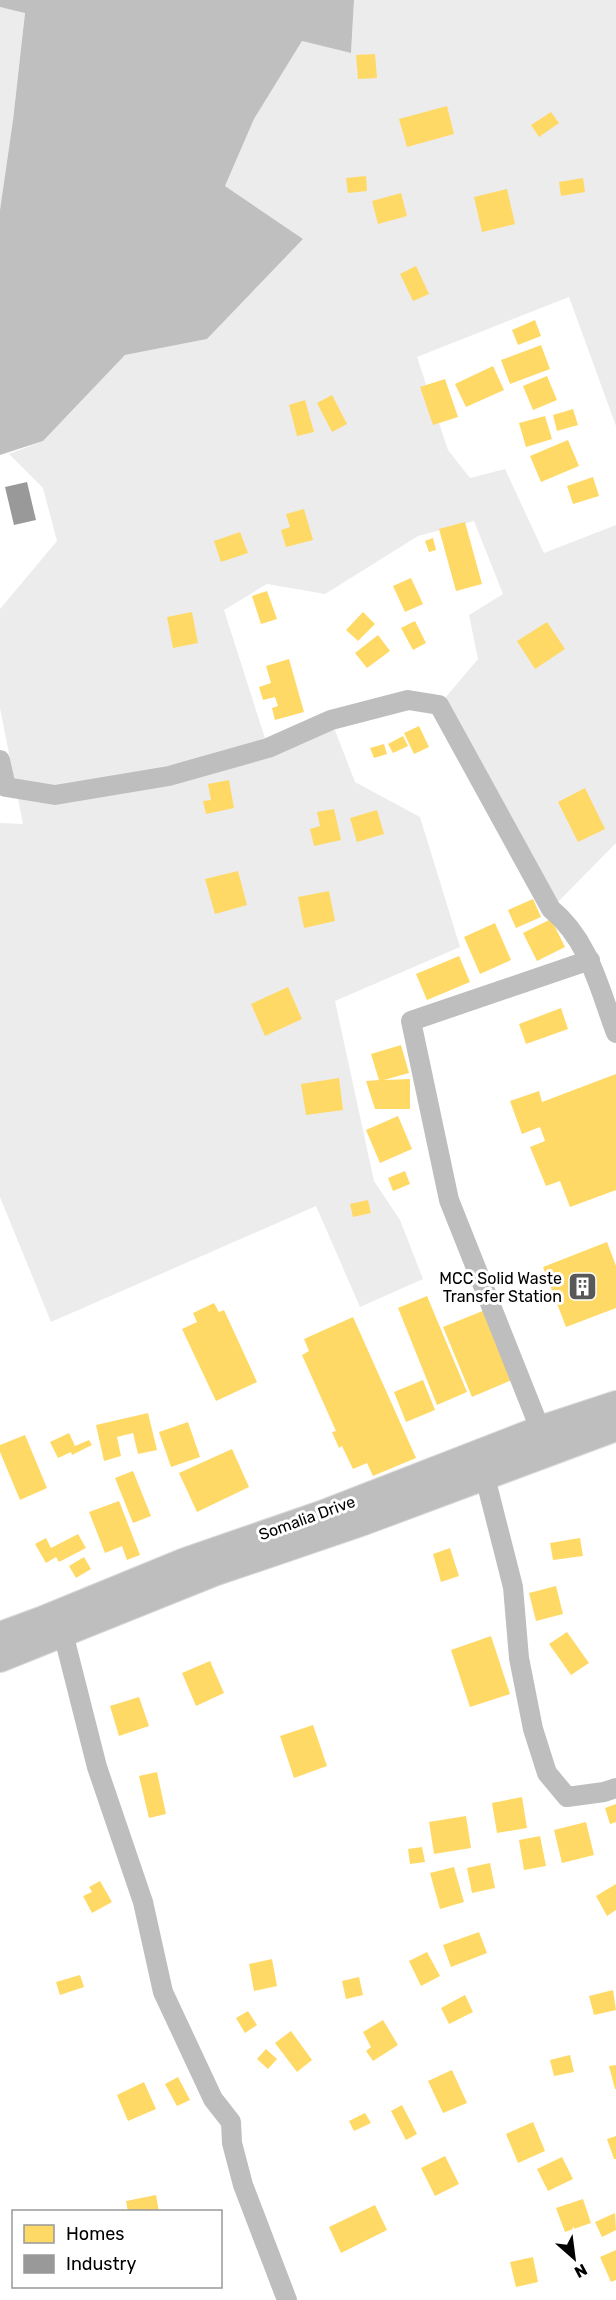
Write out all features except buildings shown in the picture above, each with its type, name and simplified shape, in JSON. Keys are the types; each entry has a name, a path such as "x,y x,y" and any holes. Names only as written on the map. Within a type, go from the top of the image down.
{"main road":[{"name":"Somalia Drive","path":"0,1635 185,1561 321,1514 540,1429 616,1404"},
{"name":"Somalia Drive","path":"0,1659 214,1573 361,1523 616,1428"}],"street":[{"path":"0,760 6,787 55,795 169,776 268,748 331,720 408,700 439,705 550,909 565,920 590,960 616,1034"},
{"path":"540,1429 449,1200 411,1021 590,960"},
{"path":"485,1477 513,1587 519,1658 533,1729 548,1773 567,1797 616,1788"},
{"path":"63,1633 97,1767 143,1902 163,1992 213,2099 231,2122 232,2144 243,2185 287,2300"}],"shaded area":[{"path":"0,0 354,0 351,53 302,41 254,119 225,186 303,239 207,339 125,355 43,441 0,455 0,210 25,13 0,7"},
{"path":"354,0 616,0 616,426 569,297 417,357 448,450 470,478 505,469 544,553 616,525 616,843 551,909 439,705 478,659 469,615 503,594 474,521 418,536 325,594 267,584 224,610 268,748 331,720 355,782 420,817 460,947 335,1001 374,1181 400,1220 423,1279 360,1307 316,1206 51,1322 0,1197 0,823 23,824 0,708 0,609 57,541 43,488 9,454 43,441 125,355 207,339 303,239 225,186 254,119 302,41 351,53"},
{"path":"0,7 25,12 0,210"}],"place":[{"name":"MCC Solid Waste Transfer Station","path":"583,1287"}]}
